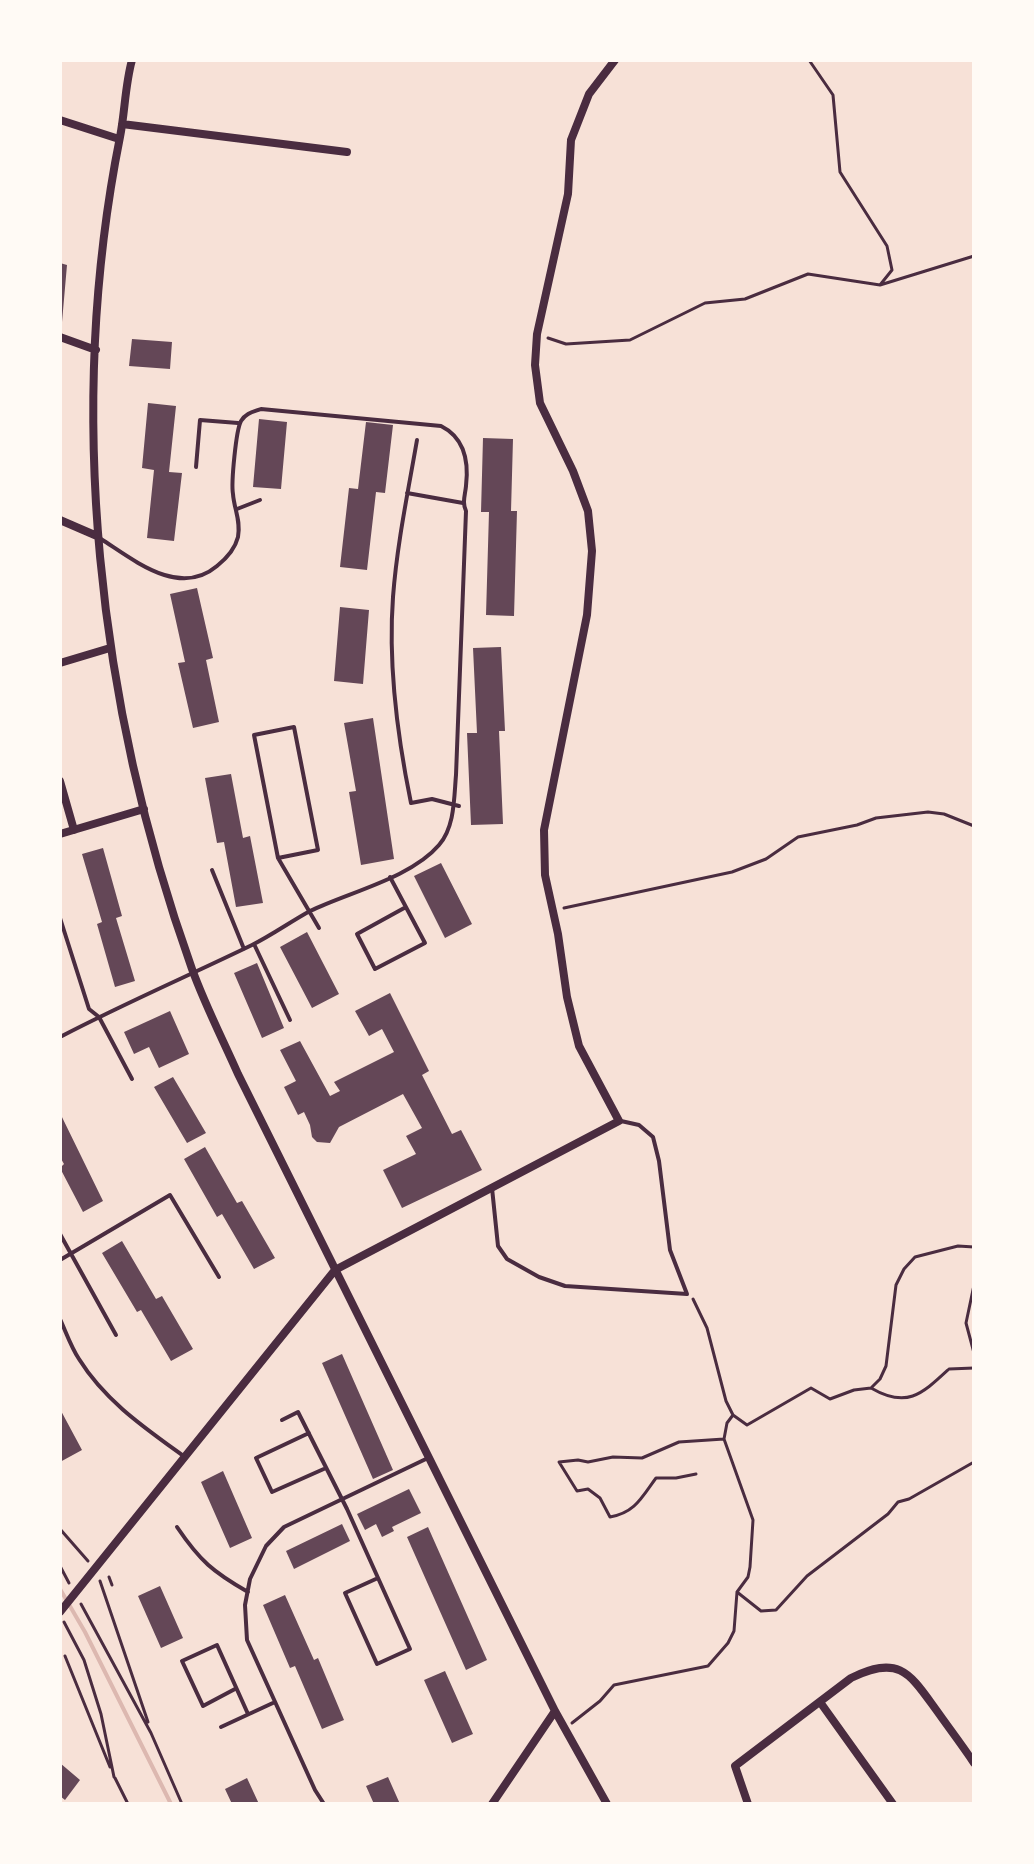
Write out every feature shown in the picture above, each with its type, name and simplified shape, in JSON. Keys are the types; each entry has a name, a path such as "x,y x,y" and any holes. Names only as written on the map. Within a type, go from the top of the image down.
{"street":[{"path":"132,60 101,257 96,350 97,536 110,648 144,809 193,971 238,1074 564,1729 607,1804"},
{"path":"60,1614 335,1270 619,1121 579,1046 545,875 544,830 587,615 592,551 588,511 573,471 540,403 535,365 537,334 556,261 568,194 571,140 589,94 615,60"},
{"path":"60,120 119,139"},
{"path":"122,124 347,152"},
{"path":"60,337 96,350"},
{"path":"60,520 97,536"},
{"path":"60,663 110,648"},
{"path":"60,781 74,830"},
{"path":"60,834 144,809"},
{"path":"748,1804 735,1766 851,1678 868,1670 885,1667 912,1676 974,1763"},
{"path":"820,1702 893,1804"},
{"path":"492,1804 555,1711"}],"lane":[{"path":"60,1037 254,944 311,911 426,858 442,842 456,805 466,511 463,503 466,487 465,452 451,431 441,426 261,409 248,413 239,424 233,494 238,535 235,547 213,570 200,576 166,576 148,569 97,536"},
{"path":"196,467 200,420 239,424"},
{"path":"417,440 397,551 392,601 394,691 411,803 432,799 456,805"},
{"path":"407,493 463,503"},
{"path":"237,509 260,500"},
{"path":"278,858 318,850 294,727 254,735 278,858 319,928"},
{"path":"212,870 244,949"},
{"path":"390,877 406,907 425,943 375,969 357,934 406,907"},
{"path":"60,918 89,1009 99,1017 132,1079"},
{"path":"254,944 290,1020"},
{"path":"492,1188 498,1246 507,1259 539,1277 565,1286 687,1294 670,1250 653,1137 639,1125 619,1121"},
{"path":"60,1260 170,1195 219,1277"},
{"path":"60,1234 116,1335"},
{"path":"60,1319 77,1357 99,1388 130,1418 185,1457"},
{"path":"282,1420 298,1412 342,1499 378,1578 410,1649 377,1664 345,1593 378,1578"},
{"path":"309,1433 256,1458 272,1492 326,1468"},
{"path":"324,1804 247,1640 245,1605 250,1579 275,1534 284,1527 430,1457"},
{"path":"177,1527 196,1556 215,1573 248,1592"},
{"path":"235,1689 203,1706 182,1661 217,1645 248,1714"},
{"path":"221,1727 275,1702"}],"path":[{"path":"809,60 833,95 840,172 887,246 892,270 880,285"},
{"path":"537,334 566,344 630,340 705,303 745,299 808,274 880,285 974,256"},
{"path":"553,912 732,872 766,859 798,837 876,818 928,812 944,814 974,826"},
{"path":"871,1388 886,1366 896,1285 904,1269 915,1257 958,1246 974,1247"},
{"path":"974,1285 966,1323 974,1353"},
{"path":"687,1294 693,1299 707,1328 726,1401 733,1415 747,1425 811,1388 830,1399 838,1399 854,1390 871,1388 885,1396 901,1399 915,1396 930,1387 949,1369 974,1368"},
{"path":"564,1729 600,1701 614,1685 708,1666 728,1643 734,1631 737,1592 748,1577 754,1533 753,1520 724,1439 727,1423 733,1415"},
{"path":"696,1474 656,1478 638,1503 624,1515 610,1517 600,1498 588,1489 577,1491 559,1462 642,1458 679,1442 724,1439"},
{"path":"737,1592 761,1611 776,1610 807,1576 888,1514 898,1502 909,1499 974,1462"},
{"path":"60,1529 96,1570 151,1733 182,1804"},
{"path":"60,1566 151,1733"},
{"path":"109,1577 112,1585"},
{"path":"60,1614 84,1660 101,1714 114,1777"},
{"path":"65,1656 128,1804"}],"building":[{"path":"60,263 67,265 62,322 60,322"},
{"path":"132,339 172,342 170,369 129,366"},
{"path":"148,403 176,406 169,472 182,473 174,541 147,538 154,470 142,468"},
{"path":"259,419 287,422 281,489 253,487"},
{"path":"366,422 393,425 385,493 376,492 367,570 340,567 349,488 358,489"},
{"path":"483,438 513,439 511,511 517,511 514,616 486,615 489,512 481,512"},
{"path":"197,588 213,658 206,660 219,722 193,728 178,663 185,662 170,594"},
{"path":"340,607 369,610 363,684 334,681"},
{"path":"501,647 505,731 499,731 503,824 471,825 467,733 477,733 473,648"},
{"path":"373,718 394,859 361,865 349,792 356,791 344,723"},
{"path":"231,774 243,838 250,836 263,903 236,907 224,842 217,843 205,778"},
{"path":"103,848 122,916 116,918 135,981 115,987 97,924 102,922 82,854"},
{"path":"441,863 472,924 445,938 414,876"},
{"path":"307,932 339,994 312,1008 280,947"},
{"path":"257,963 284,1028 262,1038 234,973"},
{"path":"390,993 429,1071 422,1075 452,1134 461,1130 482,1170 402,1208 383,1170 416,1154 406,1136 422,1128 403,1094 339,1127 330,1143 317,1142 312,1137 304,1112 298,1115 284,1087 296,1081 280,1050 300,1041 330,1096 340,1091 334,1082 394,1052 382,1029 369,1036 355,1011"},
{"path":"170,1011 189,1054 159,1068 149,1047 134,1054 124,1032"},
{"path":"173,1077 206,1133 187,1143 154,1087"},
{"path":"60,1113 103,1201 83,1212 60,1168 64,1164 60,1157"},
{"path":"205,1147 237,1203 242,1201 275,1258 254,1269 222,1214 217,1217 184,1159"},
{"path":"122,1241 156,1299 162,1296 193,1349 171,1361 102,1253"},
{"path":"342,1354 393,1470 373,1479 322,1363"},
{"path":"60,1409 82,1450 60,1462"},
{"path":"223,1471 252,1538 230,1548 201,1482"},
{"path":"409,1489 421,1513 392,1527 394,1531 382,1537 376,1524 365,1530 357,1514"},
{"path":"342,1524 350,1541 294,1569 286,1551"},
{"path":"428,1527 487,1660 466,1670 407,1537"},
{"path":"160,1586 183,1638 161,1648 138,1596"},
{"path":"285,1595 314,1660 318,1658 344,1720 322,1729 295,1666 290,1668 263,1605"},
{"path":"445,1671 473,1734 452,1743 424,1680"},
{"path":"60,1763 80,1780 65,1800 60,1796"},
{"path":"388,1777 400,1804 374,1804 366,1786"},
{"path":"247,1778 259,1804 232,1804 225,1789"}],"waterway":[{"path":"60,1589 85,1632 171,1804"}]}
